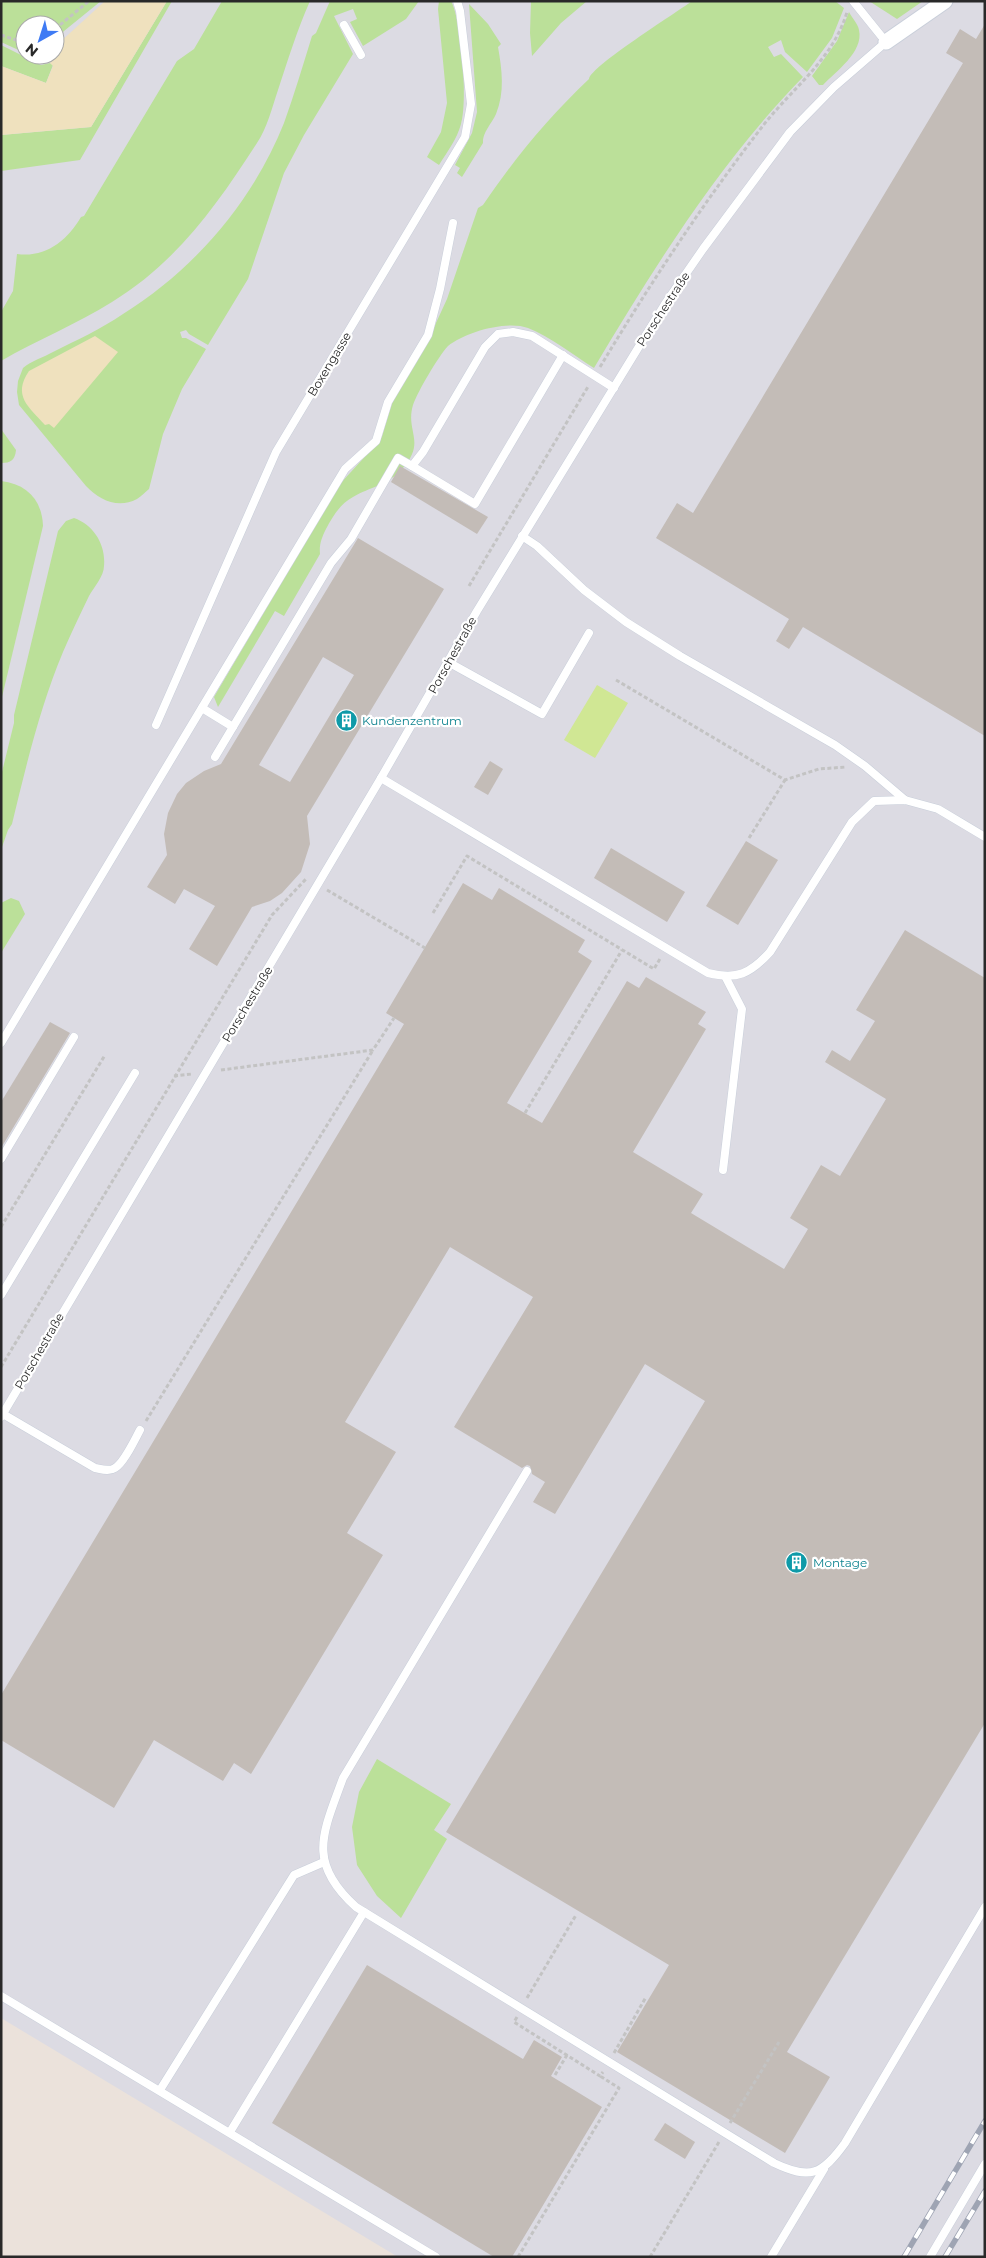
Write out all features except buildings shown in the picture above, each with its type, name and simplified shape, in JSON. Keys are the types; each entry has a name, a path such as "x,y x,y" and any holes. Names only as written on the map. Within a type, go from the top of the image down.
{"street":[{"name":"Porschestraße","path":"886,42 944,1"}],"lane":[{"name":"Boxengasse","path":"156,725 276,452 465,137 471,104 460,11 457,1"},
{"path":"850,5 886,42"},
{"path":"344,25 361,55"},
{"name":"Porschestraße","path":"2,1416 381,778 522,536 665,304 697,257 790,132 834,87 886,42"},
{"path":"1,1043 345,469 376,441 388,402 428,335 440,289 453,223"},
{"path":"412,466 423,452 485,347 498,334 513,332 532,336 614,388"},
{"path":"215,757 331,562 351,539 398,458 475,504 563,355"},
{"path":"522,536 537,546 584,590 626,622 680,656 835,745 905,800"},
{"path":"448,662 542,714 589,633"},
{"path":"202,708 233,727"},
{"path":"381,778 708,974 726,978 740,975 758,966 770,952 852,822 874,801 905,800 938,809 985,837"},
{"path":"723,1170 742,1009 726,978"},
{"path":"1,1159 74,1037"},
{"path":"1,1295 135,1073"},
{"path":"2,1416 95,1468 107,1470 115,1468 120,1463 140,1430"},
{"path":"527,1471 343,1778 327,1822 322,1846 324,1862 331,1879 346,1898 364,1912 774,2163 794,2172 818,2172 825,2167"},
{"path":"160,2090 294,1875 324,1862"},
{"path":"771,2257 825,2167 845,2143 985,1907"},
{"path":"230,2132 364,1912"},
{"path":"1,1996 436,2257"},
{"path":"930,2257 985,2164"}],"path":[{"path":"65,21 89,1"},
{"path":"469,586 675,247 763,126 817,67 844,21 850,5"},
{"path":"1,35 15,40"},
{"path":"616,680 785,780"},
{"path":"750,838 785,780 819,769 864,766"},
{"path":"433,913 467,856 654,969 666,948"},
{"path":"525,1113 622,950"},
{"path":"140,1430 394,1018"},
{"path":"174,1076 373,1050"},
{"path":"1,1227 105,1055"},
{"path":"518,2257 619,2088 514,2022 576,1915"},
{"path":"600,2076 646,1997"},
{"path":"650,2257 779,2042"},
{"path":"555,2075 567,2055"}],"shaded area":[{"path":"79,1 985,1 985,2257 398,2257 1,2018 1,29 15,34 15,65 65,65 65,15"}],"green space":[{"path":"1,1 101,1 65,30 65,15 15,15 15,48 1,42"},
{"path":"167,1 172,1 80,160 1,171 1,135 91,127"},
{"path":"222,1 310,1 269,118 257,143 211,210 194,231 156,269 135,286 99,310 1,361 1,312 13,291 17,254 37,253 54,246 84,216 177,61 194,49"},
{"path":"330,1 419,1 406,19 363,46 350,22 357,19 353,9 334,16 353,54 304,135 284,173 248,279 208,345 189,334 186,330 180,332 182,338 186,338 206,349 182,389 163,434 149,489 139,498 130,502 109,502 86,486 19,405 18,381 23,368 106,325 149,296 174,277 218,231 256,180 271,152 284,123 312,36 316,33"},
{"path":"439,1 451,1 455,11 463,62 464,99 459,130 439,165 427,157 441,132 447,103 438,9"},
{"path":"531,1 587,1 561,23 532,56 530,33"},
{"path":"692,1 835,1 844,8 832,38 807,72 785,52 781,40 768,47 774,57 781,54 803,77 743,144 716,180 665,254 594,368 545,336 519,326 498,326 475,332 448,346 429,374 413,405 411,422 414,444 409,459 391,479 353,497 337,511 323,535 320,544 320,554 284,616 275,611 218,707 214,697 339,485 382,436 393,400 430,336 447,299 478,208 483,205 532,139 589,79 593,72 618,52"},
{"path":"869,1 923,1 897,19"},
{"path":"469,4 488,24 501,44 498,47 502,89 499,106 486,132 483,143 462,177 457,173 460,168 455,165 472,133 477,112"},
{"path":"849,12 859,30 857,46 841,68 823,85 819,85 812,76 837,41"},
{"path":"1,45 15,52 15,65 53,65 46,83 1,66"},
{"path":"1,429 16,450 15,456 10,462 1,463"},
{"path":"1,481 18,486 31,495 40,508 43,526 1,701"},
{"path":"74,518 93,531 101,543 104,570 89,596 63,652 47,694 12,824 1,850 1,776 14,723 14,715 58,531 66,521"},
{"path":"597,685 628,703 595,758 564,740"},
{"path":"11,898 19,901 25,914 1,953 1,903"},
{"path":"377,1759 451,1804 434,1830 447,1839 401,1918 377,1896 357,1865 352,1827 359,1792"}],"sand":[{"path":"105,1 167,1 91,127 1,135 1,66 46,83 52,65 65,65 65,38"},
{"path":"95,336 118,352 54,428 49,424 45,425 28,407 22,394 24,380 29,371"}],"railway":[{"path":"904,2257 985,2121"},
{"path":"945,2257 985,2191"}],"place":[{"name":"Kundenzentrum","path":"346,720"},
{"name":"Montage","path":"797,1562"}]}
